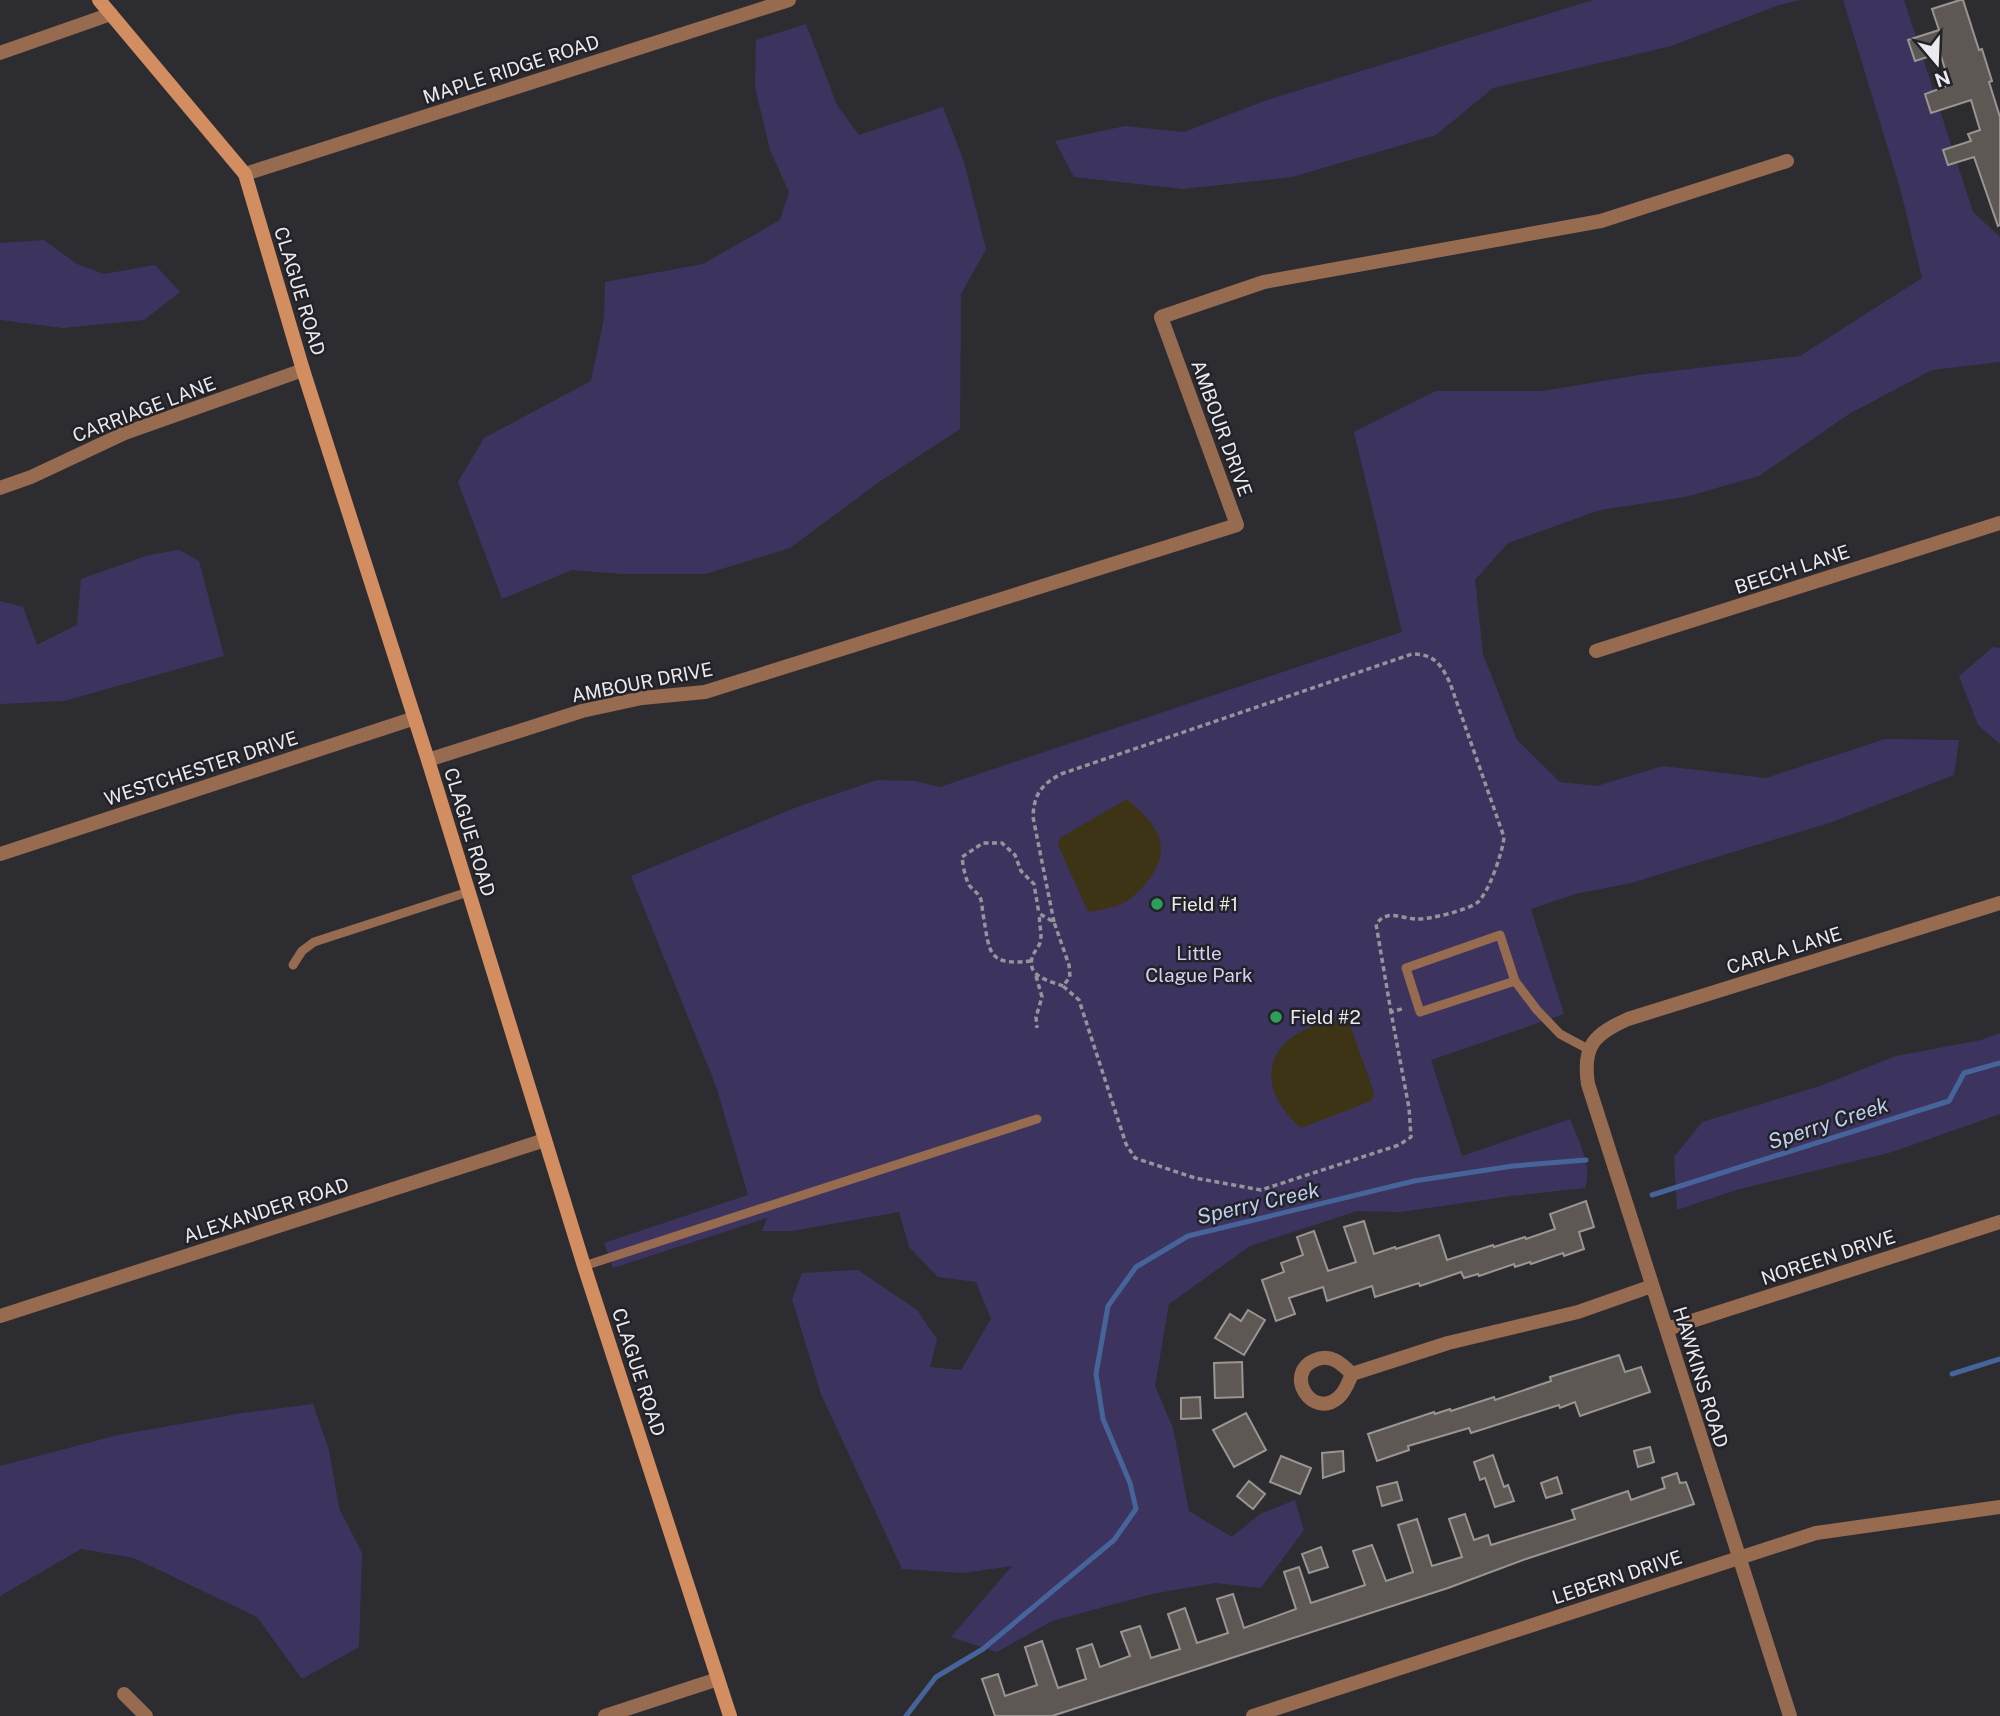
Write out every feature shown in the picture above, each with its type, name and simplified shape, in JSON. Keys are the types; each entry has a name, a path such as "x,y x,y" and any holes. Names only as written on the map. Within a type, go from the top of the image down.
{"main road":[{"name":"CLAGUE ROAD","path":"101,1 245,174 303,370 415,718 584,1266 730,1716"}],"street":[{"name":"MAPLE RIDGE ROAD","path":"245,174 789,0"},
{"path":"0,53 111,14"},
{"name":"AMBOUR DRIVE","path":"428,760 582,711 642,698 705,692 1237,525 1161,317 1264,282 1601,221 1787,161"},
{"name":"CARRIAGE LANE","path":"0,488 31,477 125,433 303,370"},
{"name":"BEECH LANE","path":"1596,652 2000,523"},
{"name":"WESTCHESTER DRIVE","path":"0,854 415,718"},
{"name":"CARLA LANE","path":"1588,1049 1609,1028 1628,1019 2000,903"},
{"name":"HAWKINS ROAD","path":"1588,1049 1585,1066 1588,1084 1790,1716"},
{"name":"ALEXANDER ROAD","path":"0,1316 545,1140"},
{"name":"NOREEN DRIVE","path":"1667,1329 2000,1222"},
{"path":"1352,1374 1448,1343 1578,1312 1652,1286"},
{"name":"LEBERN DRIVE","path":"1253,1716 1816,1533 2000,1507"},
{"path":"606,1716 718,1679"},
{"path":"124,1695 146,1716"}],"lane":[{"path":"293,965 302,951 314,942 468,892"},
{"path":"1515,981 1420,1012 1406,968 1500,935 1515,981 1537,1010 1560,1034 1588,1049"},
{"path":"584,1266 1037,1119"}],"path":[{"path":"1032,961 1008,964 999,961 986,937 979,896 970,886 962,858 983,843 1002,842 1015,855 1021,871 1034,884 1038,897 1041,937 1031,967 1038,977 1063,986 1079,1000 1126,1144 1135,1158 1195,1178 1261,1190 1399,1146 1411,1137 1409,1108 1376,924 1387,915 1404,915 1418,919 1465,909 1479,902 1503,847 1504,837 1450,683 1440,663 1423,654 1412,654 1061,774 1046,782 1038,791 1033,817 1054,922 1069,965 1070,977 1063,986"},
{"path":"1039,918 1040,914 1054,922"},
{"path":"1035,973 1042,998 1036,1017 1037,1028"},
{"path":"1391,1012 1407,1007"}],"green space":[{"path":"1593,0 1800,0 1779,5 1671,46 1493,88 1436,135 1292,177 1183,189 1074,177 1055,141 1125,126 1184,132 1267,100"},
{"name":"Little Clague Park","path":"1843,0 1904,0 1973,212 2000,237 2000,362 1932,370 1849,414 1759,476 1685,497 1600,510 1508,543 1475,580 1483,654 1517,740 1560,782 1597,786 1663,766 1766,778 1885,739 1959,740 1954,775 1832,822 1631,883 1575,894 1531,909 1564,1014 1431,1060 1462,1156 1570,1119 1586,1162 1585,1188 1401,1212 1357,1211 1250,1246 1169,1304 1155,1386 1173,1428 1189,1511 1232,1537 1260,1514 1295,1500 1304,1530 1261,1588 1215,1583 1152,1594 1052,1621 997,1652 951,1637 1012,1566 963,1573 902,1569 821,1394 792,1299 802,1273 858,1270 917,1310 937,1339 930,1367 961,1370 991,1319 976,1282 938,1277 909,1247 899,1212 792,1231 762,1231 767,1218 613,1268 604,1243 748,1195 716,1086 631,876 797,807 877,780 915,781 940,787 1402,632 1354,432 1436,391 1543,391 1639,375 1800,356 1922,278 1900,188"},
{"path":"806,24 837,105 859,135 943,107 964,162 986,249 961,294 960,429 879,482 790,548 705,574 623,574 572,570 502,599 458,482 484,438 591,381 604,318 605,282 703,264 780,220 789,192 770,150 755,87 756,40"},
{"path":"44,240 77,264 104,274 155,265 180,292 144,320 63,328 0,320 0,243"},
{"path":"179,550 199,561 224,656 64,701 0,704 0,601 23,607 37,645 77,625 81,579 149,555"},
{"path":"1993,647 2000,648 2000,744 1978,725 1959,676"},
{"path":"2000,1033 2000,1114 1892,1152 1736,1190 1677,1210 1674,1157 1702,1122 1820,1086 1896,1056 1981,1040"},
{"path":"313,1404 329,1450 339,1508 362,1553 359,1647 302,1679 257,1617 134,1558 81,1549 0,1596 0,1466 118,1435 243,1413"}],"sand":[{"path":"1127,799 1146,816 1159,837 1161,846 1158,863 1143,887 1126,902 1088,912 1058,845 1060,838"},
{"path":"1329,1022 1349,1022 1374,1093 1371,1101 1301,1128 1276,1096 1271,1079 1273,1064 1279,1050 1291,1038"}],"building":[{"path":"1963,0 1979,50 1982,49 2000,117 1998,226 1974,157 1948,165 1943,150 1971,141 1968,134 1980,130 1971,100 1931,113 1925,94 1950,85 1940,53 1915,61 1908,40 1939,30 1932,9"},
{"path":"1586,1201 1594,1227 1579,1232 1584,1249 1564,1256 1563,1253 1515,1267 1514,1264 1479,1276 1478,1274 1464,1278 1461,1272 1375,1297 1372,1286 1327,1301 1323,1287 1289,1298 1295,1314 1276,1321 1262,1280 1284,1272 1281,1263 1303,1255 1297,1237 1314,1231 1328,1271 1356,1262 1344,1227 1364,1221 1374,1254 1439,1235 1447,1260 1555,1229 1550,1214"},
{"path":"1248,1310 1265,1320 1244,1355 1215,1338 1230,1314 1241,1321"},
{"path":"1619,1355 1625,1372 1641,1367 1650,1392 1580,1416 1575,1402 1560,1408 1559,1405 1471,1433 1469,1428 1408,1446 1409,1450 1377,1461 1368,1434 1434,1412 1451,1411 1494,1397 1495,1400 1551,1381 1550,1377"},
{"path":"1242,1362 1243,1397 1215,1398 1214,1363"},
{"path":"1200,1397 1201,1418 1181,1419 1181,1398"},
{"path":"1246,1413 1266,1450 1234,1467 1213,1430"},
{"path":"1650,1447 1654,1462 1638,1467 1634,1451"},
{"path":"1343,1451 1344,1471 1323,1478 1322,1453"},
{"path":"1493,1455 1504,1487 1508,1485 1514,1501 1495,1507 1485,1478 1480,1480 1474,1462"},
{"path":"1281,1456 1311,1468 1300,1494 1270,1482"},
{"path":"1677,1473 1680,1483 1686,1482 1694,1504 1526,1559 1448,1588 1052,1716 995,1716 982,1679 998,1674 1005,1696 1037,1685 1025,1647 1042,1641 1058,1688 1086,1679 1077,1649 1092,1644 1100,1667 1130,1656 1121,1632 1140,1626 1151,1658 1180,1649 1168,1614 1185,1608 1197,1643 1228,1633 1217,1599 1233,1594 1244,1628 1296,1609 1284,1572 1299,1567 1311,1603 1365,1585 1353,1551 1372,1545 1386,1581 1413,1572 1398,1525 1417,1519 1432,1566 1462,1557 1449,1519 1465,1514 1474,1540 1488,1535 1491,1545 1575,1519 1572,1510 1628,1491 1631,1500 1665,1488 1662,1478"},
{"path":"1557,1477 1562,1493 1546,1498 1541,1483"},
{"path":"1249,1481 1265,1494 1253,1509 1237,1496"},
{"path":"1397,1482 1402,1500 1382,1506 1377,1487"},
{"path":"1321,1547 1328,1567 1309,1573 1302,1554"}],"waterway":[{"name":"Sperry Creek","path":"1652,1195 1949,1101 1964,1073 2000,1063"},
{"name":"Sperry Creek","path":"906,1716 936,1677 983,1649 1114,1540 1136,1509 1130,1483 1103,1419 1096,1374 1108,1306 1136,1267 1188,1236 1414,1181 1513,1166 1586,1160"},
{"path":"1952,1374 2000,1359"}],"place":[{"name":"Field #1","path":"1157,904"},
{"name":"Field #2","path":"1276,1017"}]}
